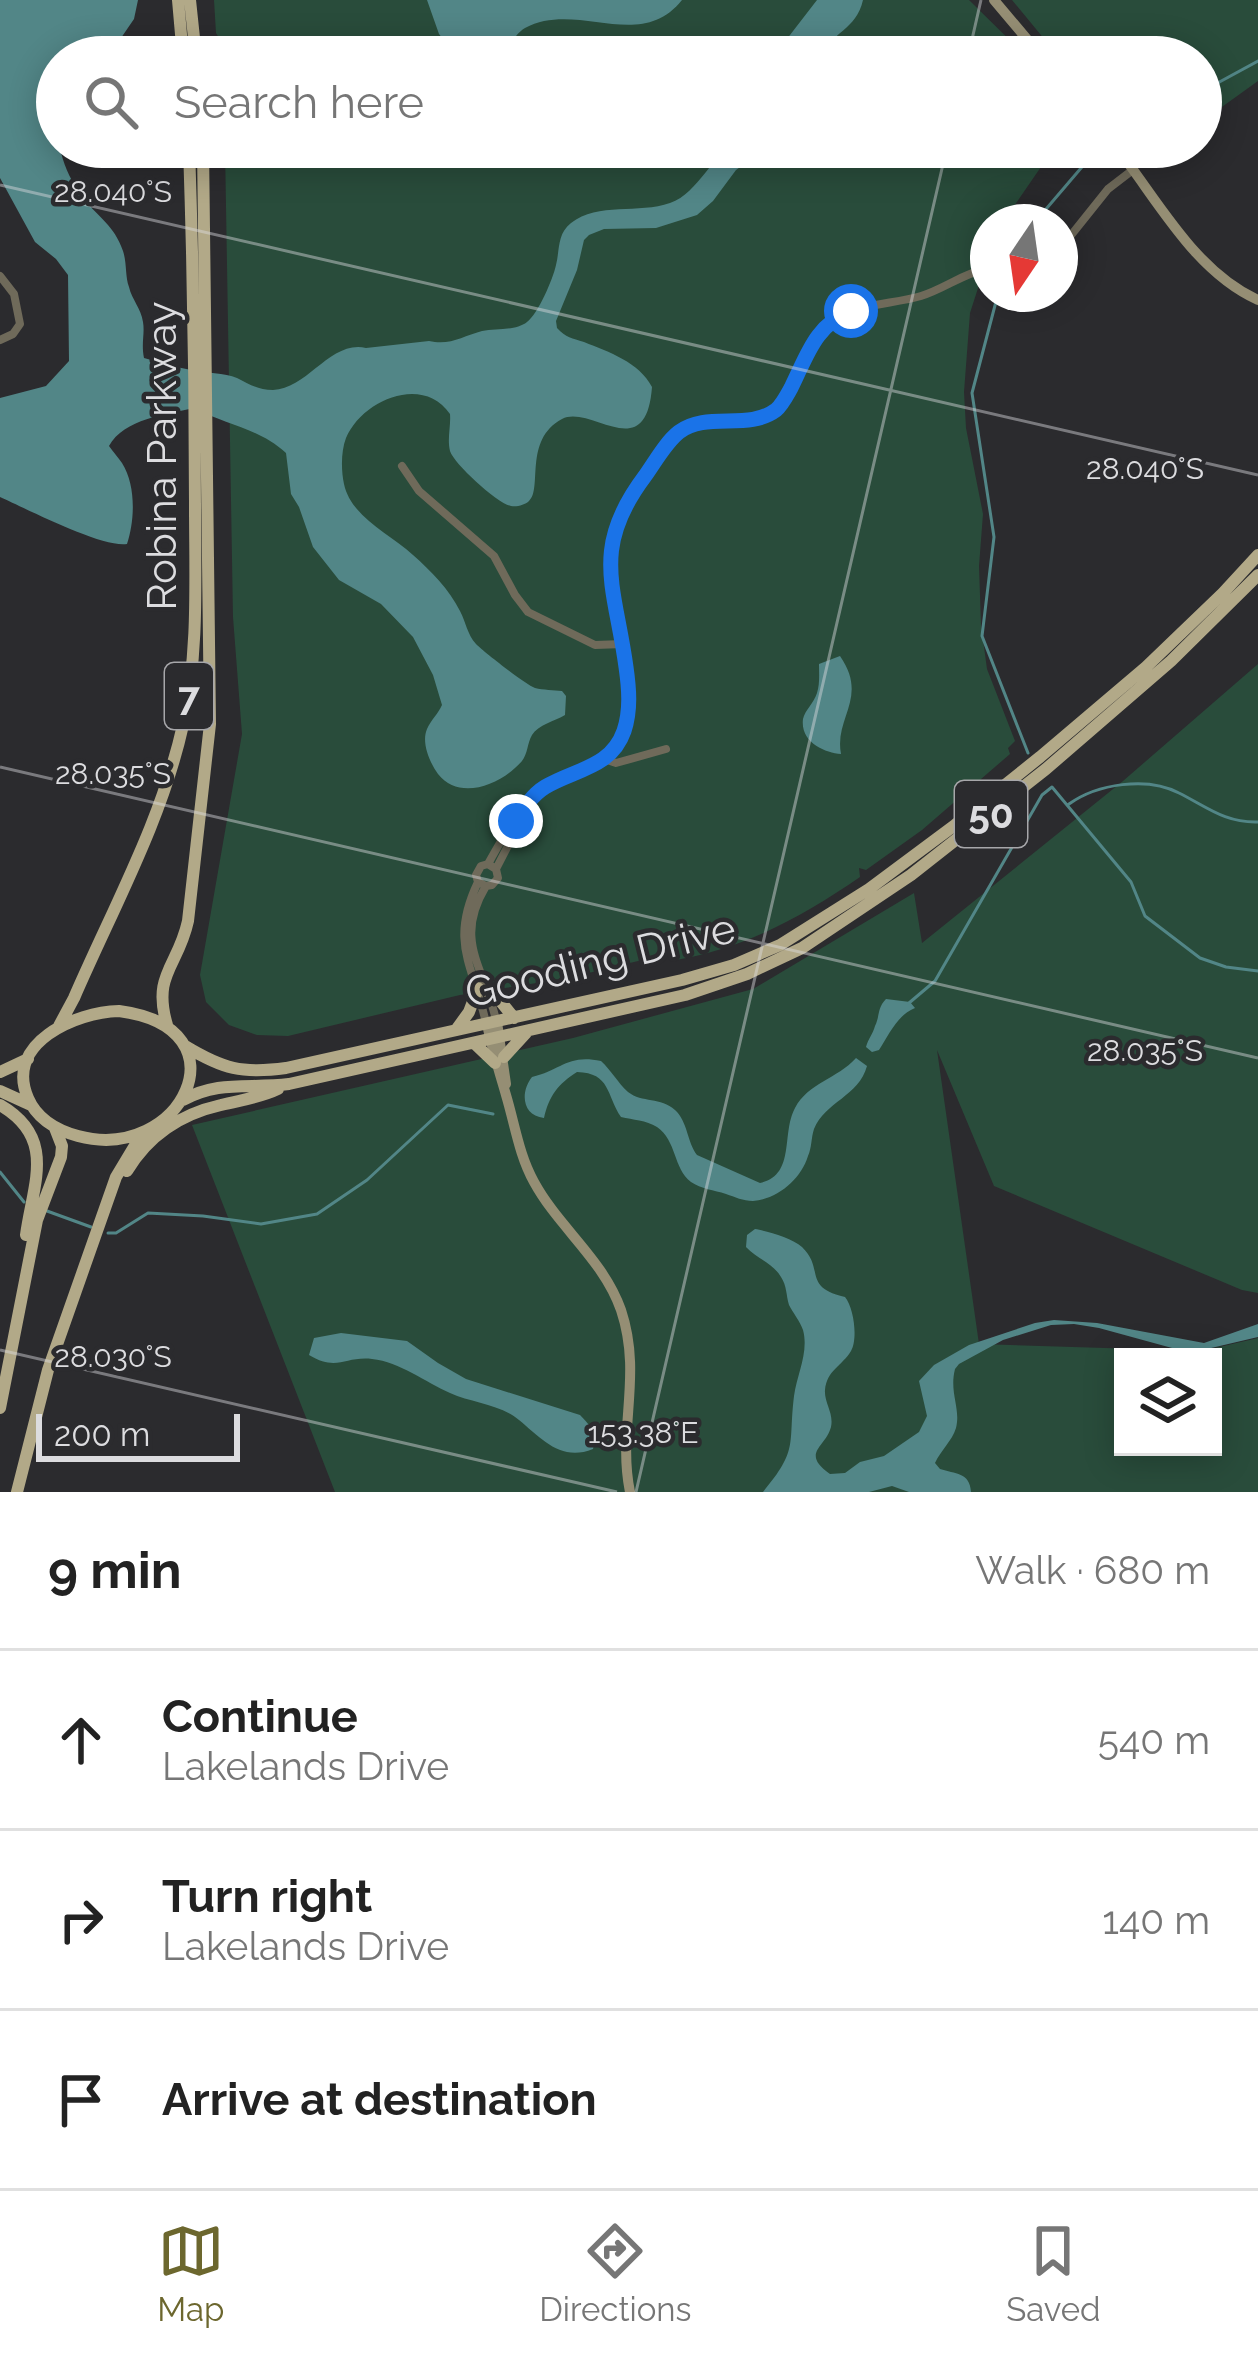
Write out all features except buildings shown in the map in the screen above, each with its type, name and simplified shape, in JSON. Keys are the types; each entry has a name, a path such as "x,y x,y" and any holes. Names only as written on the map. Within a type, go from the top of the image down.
{"main road":[{"path":"178,0 181,36"},
{"path":"190,0 194,36"},
{"name":"Robina Parkway","path":"190,168 201,364"},
{"name":"Robina Parkway","path":"167,1025 161,991 188,921 208,746 201,423 203,168"},
{"name":"Robina Parkway","path":"59,1026 157,810 183,727 196,620 201,423"},
{"name":"Gooding Drive","path":"185,1046 222,1067 286,1068 709,973 758,955 804,932 886,877 1040,757 1156,657 1258,555"},
{"name":"Gooding Drive","path":"183,1100 212,1087 289,1084 527,1032 704,990 768,965 821,937 927,863 1046,769 1171,662 1258,575"},
{"path":"456,1031 484,991 498,998 514,1018"},
{"path":"0,1091 76,1136 118,1138 169,1117 183,1100 190,1075 185,1046 167,1025 119,1011 91,1014 59,1026 29,1058 24,1084 32,1106"},
{"path":"474,1043 499,1060 527,1032"},
{"path":"0,1072 29,1058"},
{"path":"111,1190 141,1151 172,1124 204,1109 268,1094 289,1084"},
{"path":"0,1105 24,1124 39,1161 26,1235 29,1260"},
{"path":"0,1408 40,1208 61,1157 55,1127"},
{"path":"17,1492 41,1391 111,1190 143,1131"}],"street":[{"path":"994,0 1024,36"},
{"path":"1078,226 1100,198 1133,169 1210,268 1258,300"},
{"path":"630,1492 625,1454 631,1361 620,1308 598,1266 533,1181 516,1137 484,991 462,935 464,916 482,884 478,868 492,866 533,796 605,759 623,735 629,712 609,567 612,537 634,490 677,434 693,425 760,418 779,408 823,328 844,314 925,295 970,274"},
{"path":"0,276 14,294 20,324 0,340"},
{"path":"402,466 419,491 494,556 528,612 595,645 623,644"},
{"path":"605,759 616,763 666,749"},
{"path":"482,884 496,881 492,866"}],"green space":[{"path":"214,0 969,0 1006,36 218,36"},
{"path":"1012,0 1258,0 1258,81 1222,107 1222,36 1042,36"},
{"path":"225,168 1040,168 1015,204 970,204 970,312 964,392 983,514 981,625 987,669 1015,741 1008,748 1010,754 922,830 866,870 859,868 860,877 794,918 701,955 676,960 671,953 568,978 460,995 288,1036 257,1035 229,1025 206,1002 200,975 242,734 233,617"},
{"path":"1258,664 1258,1293 994,1186 937,1050 979,1344 1114,1348 1114,1456 1222,1456 1222,1348 1215,1348 1258,1338 1258,1492 335,1492 192,1125 573,1038 753,989 914,893 922,943 1123,781"}],"water":[{"path":"0,0 138,0 134,19 122,36 36,36 36,168 66,168 84,199 119,242 130,292 142,317 144,358 232,376 273,390 286,388 353,347 443,342 522,325 544,296 561,237 571,223 606,210 670,203 689,191 709,168 739,168 697,215 656,228 604,229 584,240 557,328 639,371 652,387 648,411 639,424 629,428 574,417 550,428 538,451 533,495 527,502 505,504 468,474 450,451 450,414 425,396 409,394 379,403 354,424 346,438 343,479 354,506 439,581 480,648 530,685 562,691 566,696 565,715 535,732 522,761 504,777 469,788 458,787 438,774 425,740 442,705 433,675 413,637 381,604 339,580 313,547 291,494 286,453 264,438 195,408 147,419 125,430 109,446 127,472 132,492 127,544 83,534 0,497 0,398 46,386 69,361 68,275 35,242 0,178"},
{"path":"427,0 682,0 647,23 566,19 545,21 517,36 439,34"},
{"path":"817,0 863,0 855,18 836,36 789,36"},
{"path":"840,656 851,684 841,754 821,749 803,727 817,693 819,664"},
{"path":"886,999 910,1002 915,1008 898,1020 879,1050 872,1052 866,1047"},
{"path":"856,1058 867,1066 863,1076 819,1120 800,1172 780,1192 753,1201 691,1182 663,1133 648,1123 621,1117 596,1076 577,1072 570,1077 552,1097 544,1118 531,1113 525,1102 532,1077 572,1061 601,1061 628,1092 675,1110 697,1155 760,1183 779,1172 791,1118 801,1100"},
{"path":"755,1229 802,1247 823,1288 845,1297 851,1308 853,1346 826,1383 831,1427 816,1455 830,1474 845,1473 860,1462 884,1456 919,1432 927,1416 919,1381 934,1365 969,1345 1035,1323 1097,1323 1204,1343 1258,1324 1258,1337 1211,1348 1172,1348 1074,1324 1051,1325 1003,1340 955,1369 956,1428 935,1463 965,1477 971,1492 909,1492 892,1486 869,1492 763,1492 790,1446 804,1338 781,1277 746,1247 747,1235"},
{"path":"341,1333 407,1341 466,1379 580,1415 592,1430 593,1449 562,1451 503,1410 450,1393 392,1364 372,1359 327,1362 309,1355 314,1338"}],"waterway":[{"path":"1222,81 1258,61"},
{"path":"1050,204 1081,168"},
{"path":"993,312 972,393 994,537 982,636 1028,753"},
{"path":"1069,804 1108,787 1152,785 1226,817 1258,822"},
{"path":"909,1003 935,981 1042,795 1052,787 1131,882 1145,916 1200,958 1258,971"},
{"path":"108,1233 148,1213 261,1224 317,1214 367,1180 448,1105 493,1114"},
{"path":"0,1172 24,1202"},
{"path":"47,1211 91,1227"}],"route":[{"path":"516,821 533,796 605,759 623,735 629,712 628,680 609,567 612,537 634,490 677,434 693,425 760,418 779,408 815,337 851,311"}]}
